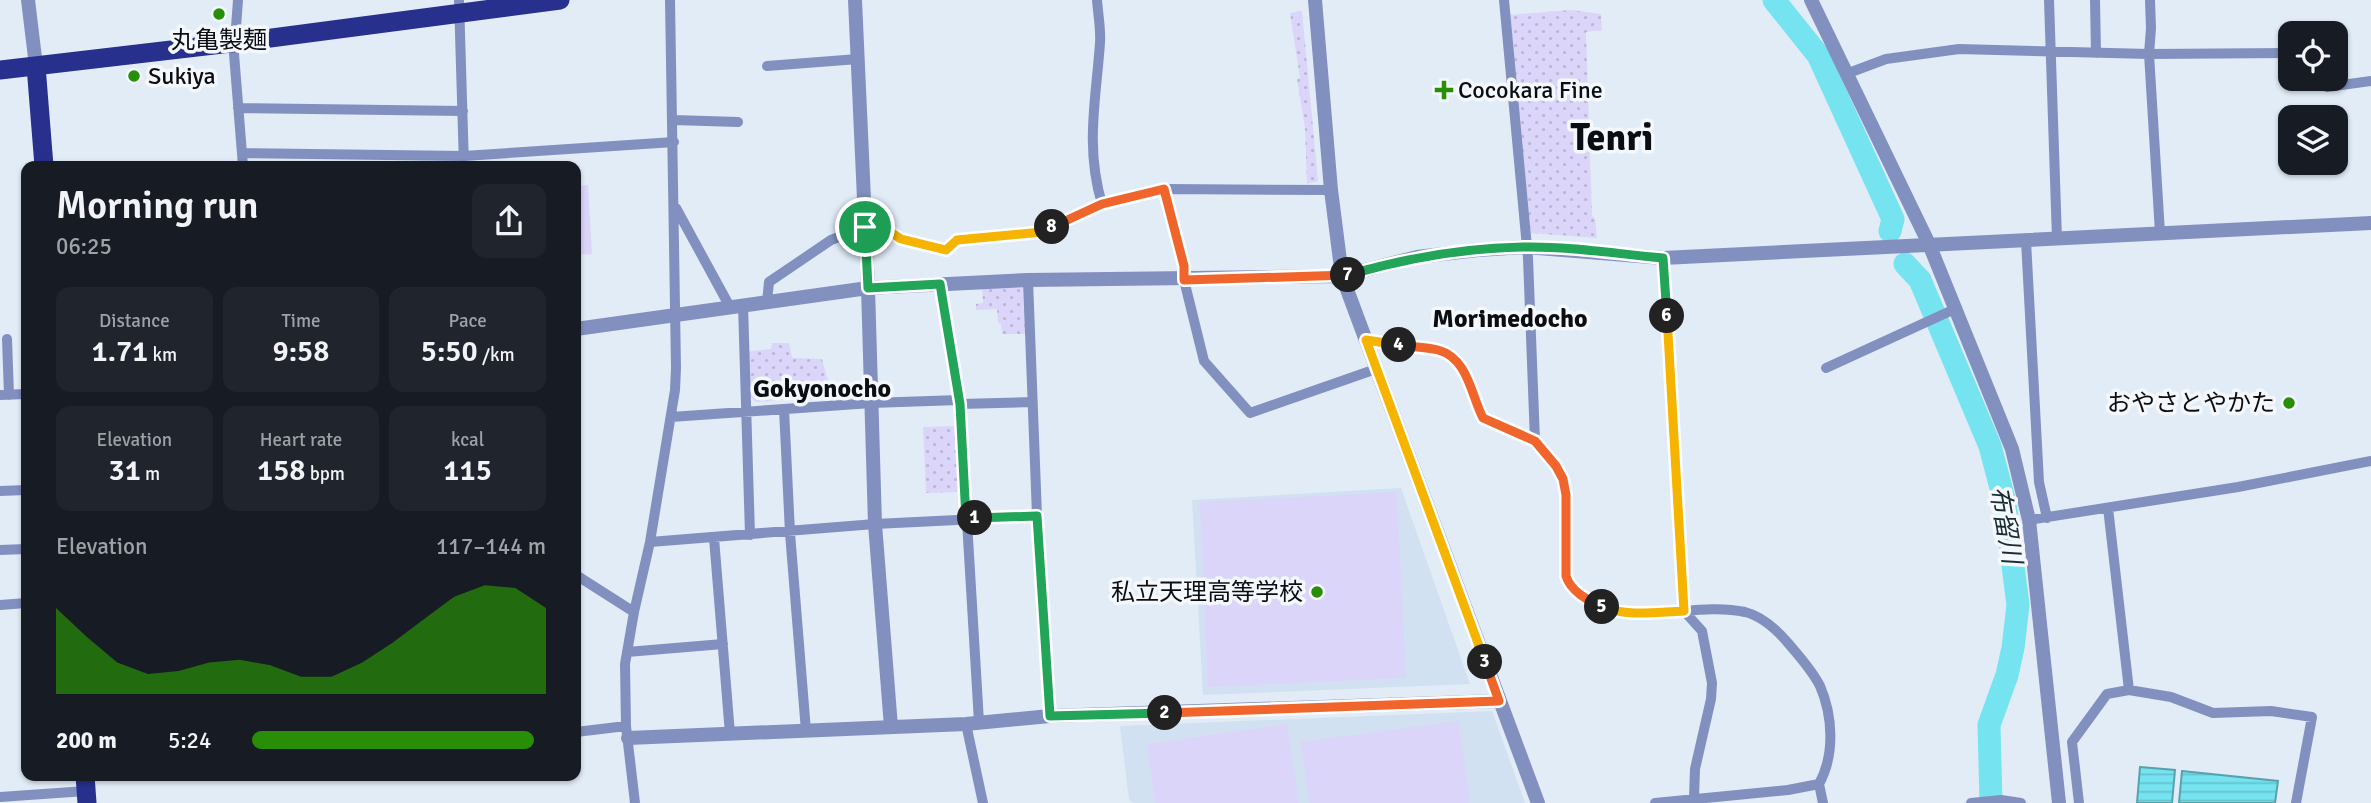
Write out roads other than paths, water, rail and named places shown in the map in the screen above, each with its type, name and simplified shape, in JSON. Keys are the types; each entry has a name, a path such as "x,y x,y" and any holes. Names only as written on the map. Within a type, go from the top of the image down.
{"highway":[{"path":"0,71 234,41 459,6 560,0"},
{"path":"36,66 44,161"}],"street":[{"path":"28,0 36,66"},
{"path":"238,0 234,41 243,161"},
{"path":"635,803 627,732 626,652 650,542 677,368 670,0"},
{"path":"855,0 875,524 891,727"},
{"path":"1097,0 1100,40 1091,125 1092,155 1102,204"},
{"path":"1315,0 1331,190 1342,276 1538,803"},
{"path":"1504,0 1525,247 1535,441"},
{"path":"1811,0 1929,244 1950,311 2012,449 2029,520 2059,803"},
{"path":"2049,0 2057,239"},
{"path":"2095,0 2096,53"},
{"path":"2150,0 2148,54 2160,233"},
{"path":"459,6 464,161"},
{"path":"1846,74 1886,59 1959,49 2148,54 2278,53"},
{"path":"767,66 858,59"},
{"path":"2348,84 2371,81"},
{"path":"238,108 463,111"},
{"path":"674,120 738,122"},
{"path":"242,153 464,161 674,142"},
{"path":"1164,189 1204,361 1250,413 1376,369"},
{"path":"767,302 769,282 831,240 865,227 881,226 901,239 946,250 957,240 1042,232 1102,204 1164,189 1331,190"},
{"path":"674,205 736,306 746,412 750,535"},
{"path":"581,328 868,288 1028,280 1342,276 1428,255 1525,247 1663,258 2371,223"},
{"path":"2026,241 2039,482 2047,518"},
{"path":"1663,258 1684,611 1702,631 1712,683 1711,699 1695,769 1695,798"},
{"path":"1028,280 1037,516 1050,716"},
{"path":"940,284 960,402 972,723 983,803"},
{"path":"1826,368 1950,311"},
{"path":"5,395 6,339"},
{"path":"1366,340 1428,348 1450,355 1466,376 1483,418 1535,441 1563,479 1566,495 1566,576 1568,584 1587,600 1615,611 1638,614 1731,610 1748,612 1780,634 1820,686 1830,735 1828,768 1819,784 1823,803"},
{"path":"671,417 871,404 1032,402"},
{"path":"784,410 790,533 806,732"},
{"path":"2029,520 2238,487 2371,461"},
{"path":"0,491 21,490"},
{"path":"2108,508 2129,691"},
{"path":"650,542 790,533 875,524 1037,516"},
{"path":"714,538 730,734"},
{"path":"0,550 21,549"},
{"path":"581,578 634,612"},
{"path":"0,605 21,603"},
{"path":"626,652 723,644"},
{"path":"2078,803 2072,742 2107,694 2129,691 2171,697 2213,713 2271,712 2312,717 2296,803"},
{"path":"581,732 806,732 1050,716 1499,701"},
{"path":"1655,803 1788,790 1819,784"},
{"path":"0,797 86,790"},
{"path":"1977,802 2001,800 2021,803"}],"water":[{"path":"2140,767 2175,770 2172,803 2137,803"},
{"path":"2182,771 2278,781 2275,803 2179,803"}],"waterway":[{"name":"布留川","path":"1774,0 1818,55 1893,219 1890,231"},
{"name":"布留川","path":"1905,264 1920,280 1990,446 2005,503 2018,605 2007,675 1989,725 1991,803"}],"place":[{"name":"丸亀製麺","path":"219,14"},
{"name":"Sukiya","path":"134,76"},
{"name":"Cocokara Fine","path":"1444,90"},
{"name":"おやさとやかた","path":"2289,403"},
{"name":"私立天理高等学校","path":"1317,592"}],"district":[{"name":"Tenri","path":"1612,137"},
{"name":"Morimedocho","path":"1510,319"},
{"name":"Gokyonocho","path":"822,389"}]}
